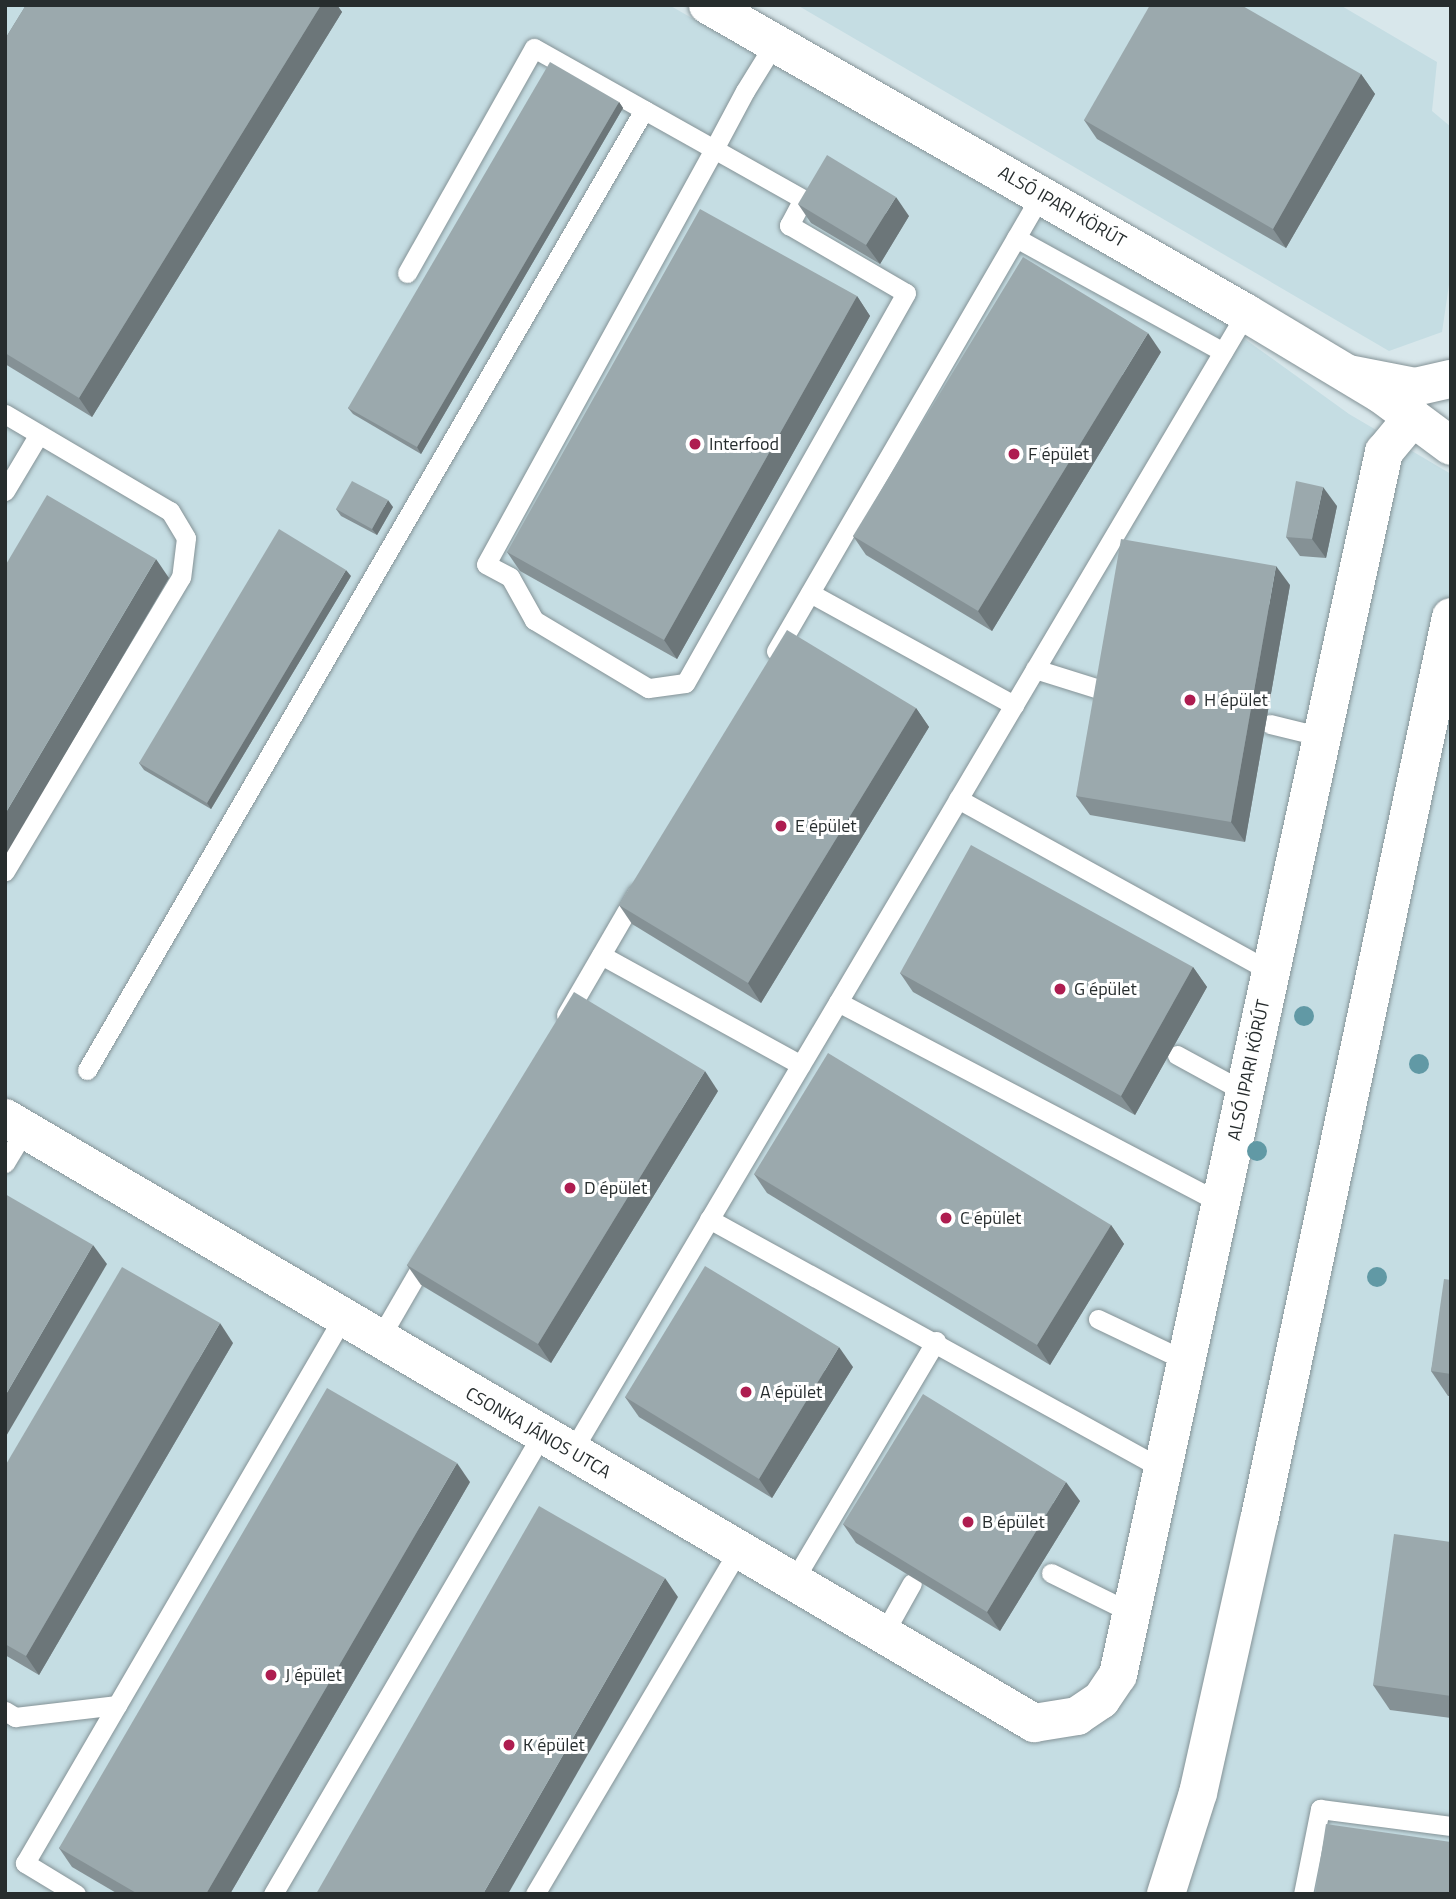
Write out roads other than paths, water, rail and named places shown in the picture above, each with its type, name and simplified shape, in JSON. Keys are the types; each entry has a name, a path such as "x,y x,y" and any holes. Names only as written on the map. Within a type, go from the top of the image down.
{"street":[{"name":"ALSÓ IPARI KÖRÚT","path":"708,5 1246,313 1348,374 1451,446"},
{"path":"1348,374 1415,387 1451,379"},
{"name":"ALSÓ IPARI KÖRÚT","path":"1077,1716 1101,1700 1118,1675 1384,452 1413,417"},
{"path":"1166,1894 1198,1793 1253,1549 1451,617"},
{"name":"CSONKA JÁNOS UTCA","path":"15,1124 342,1320 740,1548 1034,1723 1077,1716"}],"lane":[{"path":"407,274 534,48 713,149 803,199 789,225 906,293 684,683 648,688 534,620 510,578 486,564 713,149 774,44"},
{"path":"87,1070 644,110"},
{"path":"768,665 1041,195"},
{"path":"1016,238 1223,352"},
{"path":"273,1894 556,1445 709,1219 1246,313"},
{"path":"5,414 170,511 186,538 181,578 5,871"},
{"path":"5,491 39,434"},
{"path":"810,593 1014,705"},
{"path":"1035,669 1105,691"},
{"path":"1270,724 1323,737"},
{"path":"958,799 1270,971"},
{"path":"559,1027 650,870"},
{"path":"601,955 800,1065"},
{"path":"838,1002 1221,1203"},
{"path":"1177,1055 1245,1092"},
{"path":"5,1163 15,1124"},
{"path":"709,1219 936,1341 1161,1468"},
{"path":"378,1341 441,1232"},
{"path":"1098,1319 1185,1361"},
{"path":"76,1894 25,1863 342,1320"},
{"path":"794,1580 936,1341"},
{"path":"535,1894 740,1548"},
{"path":"1051,1573 1132,1613"},
{"path":"884,1633 912,1583"},
{"path":"5,1711 15,1717 117,1705"},
{"path":"1303,1894 1320,1809 1451,1826"}],"place":[{"name":"Interfood","path":"695,444"},
{"name":"F épület","path":"1014,454"},
{"name":"H épület","path":"1190,700"},
{"name":"E épület","path":"781,826"},
{"name":"G épület","path":"1060,989"},
{"name":"D épület","path":"570,1188"},
{"name":"C épület","path":"946,1218"},
{"name":"A épület","path":"746,1392"},
{"name":"B épület","path":"968,1522"},
{"name":"J épület","path":"271,1675"},
{"name":"K épület","path":"509,1745"}]}
